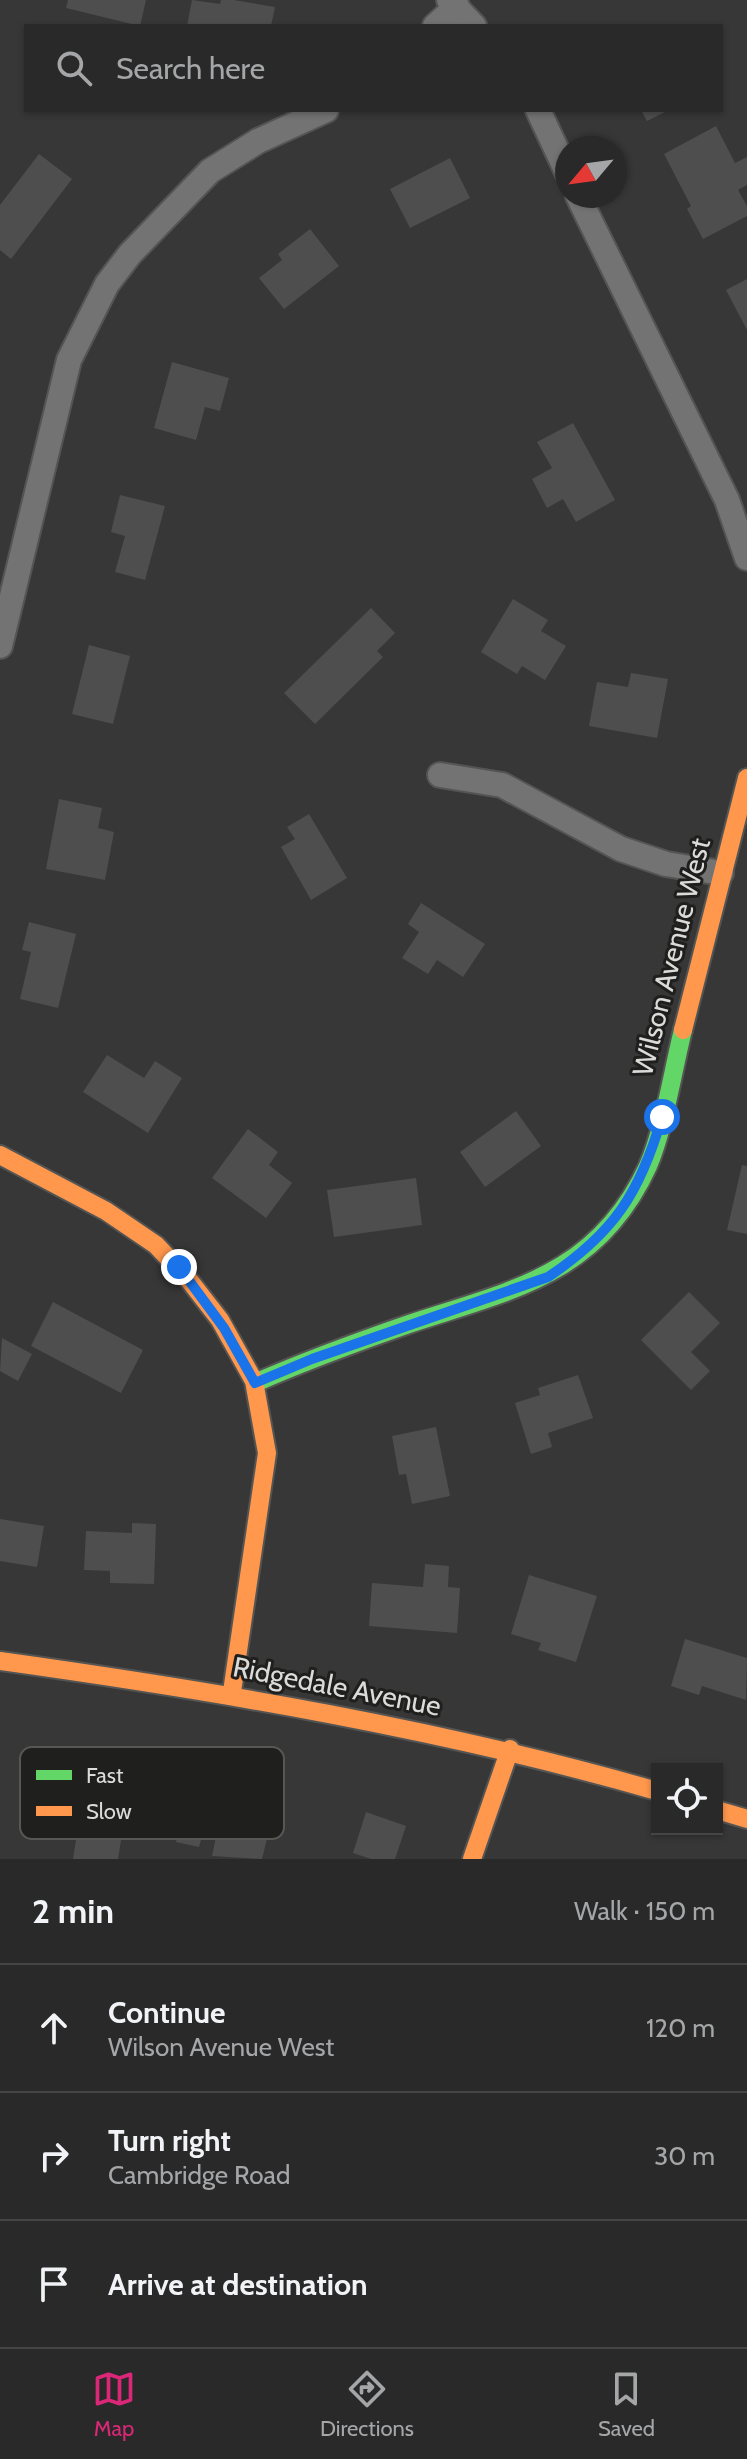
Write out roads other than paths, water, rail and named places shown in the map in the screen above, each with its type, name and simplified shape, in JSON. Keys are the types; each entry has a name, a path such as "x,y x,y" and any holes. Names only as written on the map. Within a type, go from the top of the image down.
{"street":[{"path":"437,24 453,3 472,24"},
{"path":"0,646 69,360 107,284 130,254 210,171 258,141 322,112"},
{"path":"539,112 555,146"},
{"path":"584,208 727,500 747,558"},
{"path":"440,775 502,785 621,849 666,864 721,873"},
{"name":"Wilson Avenue West","path":"255,1383 353,1344 533,1284 581,1255 609,1228 632,1197 649,1163 747,778"},
{"path":"0,1155 150,1241 179,1267 224,1328 255,1383 264,1415 267,1453 232,1692"},
{"name":"Ridgedale Avenue","path":"0,1661 232,1692 510,1749 651,1789"},
{"path":"472,1859 510,1749"},
{"path":"723,1812 747,1819"}]}
